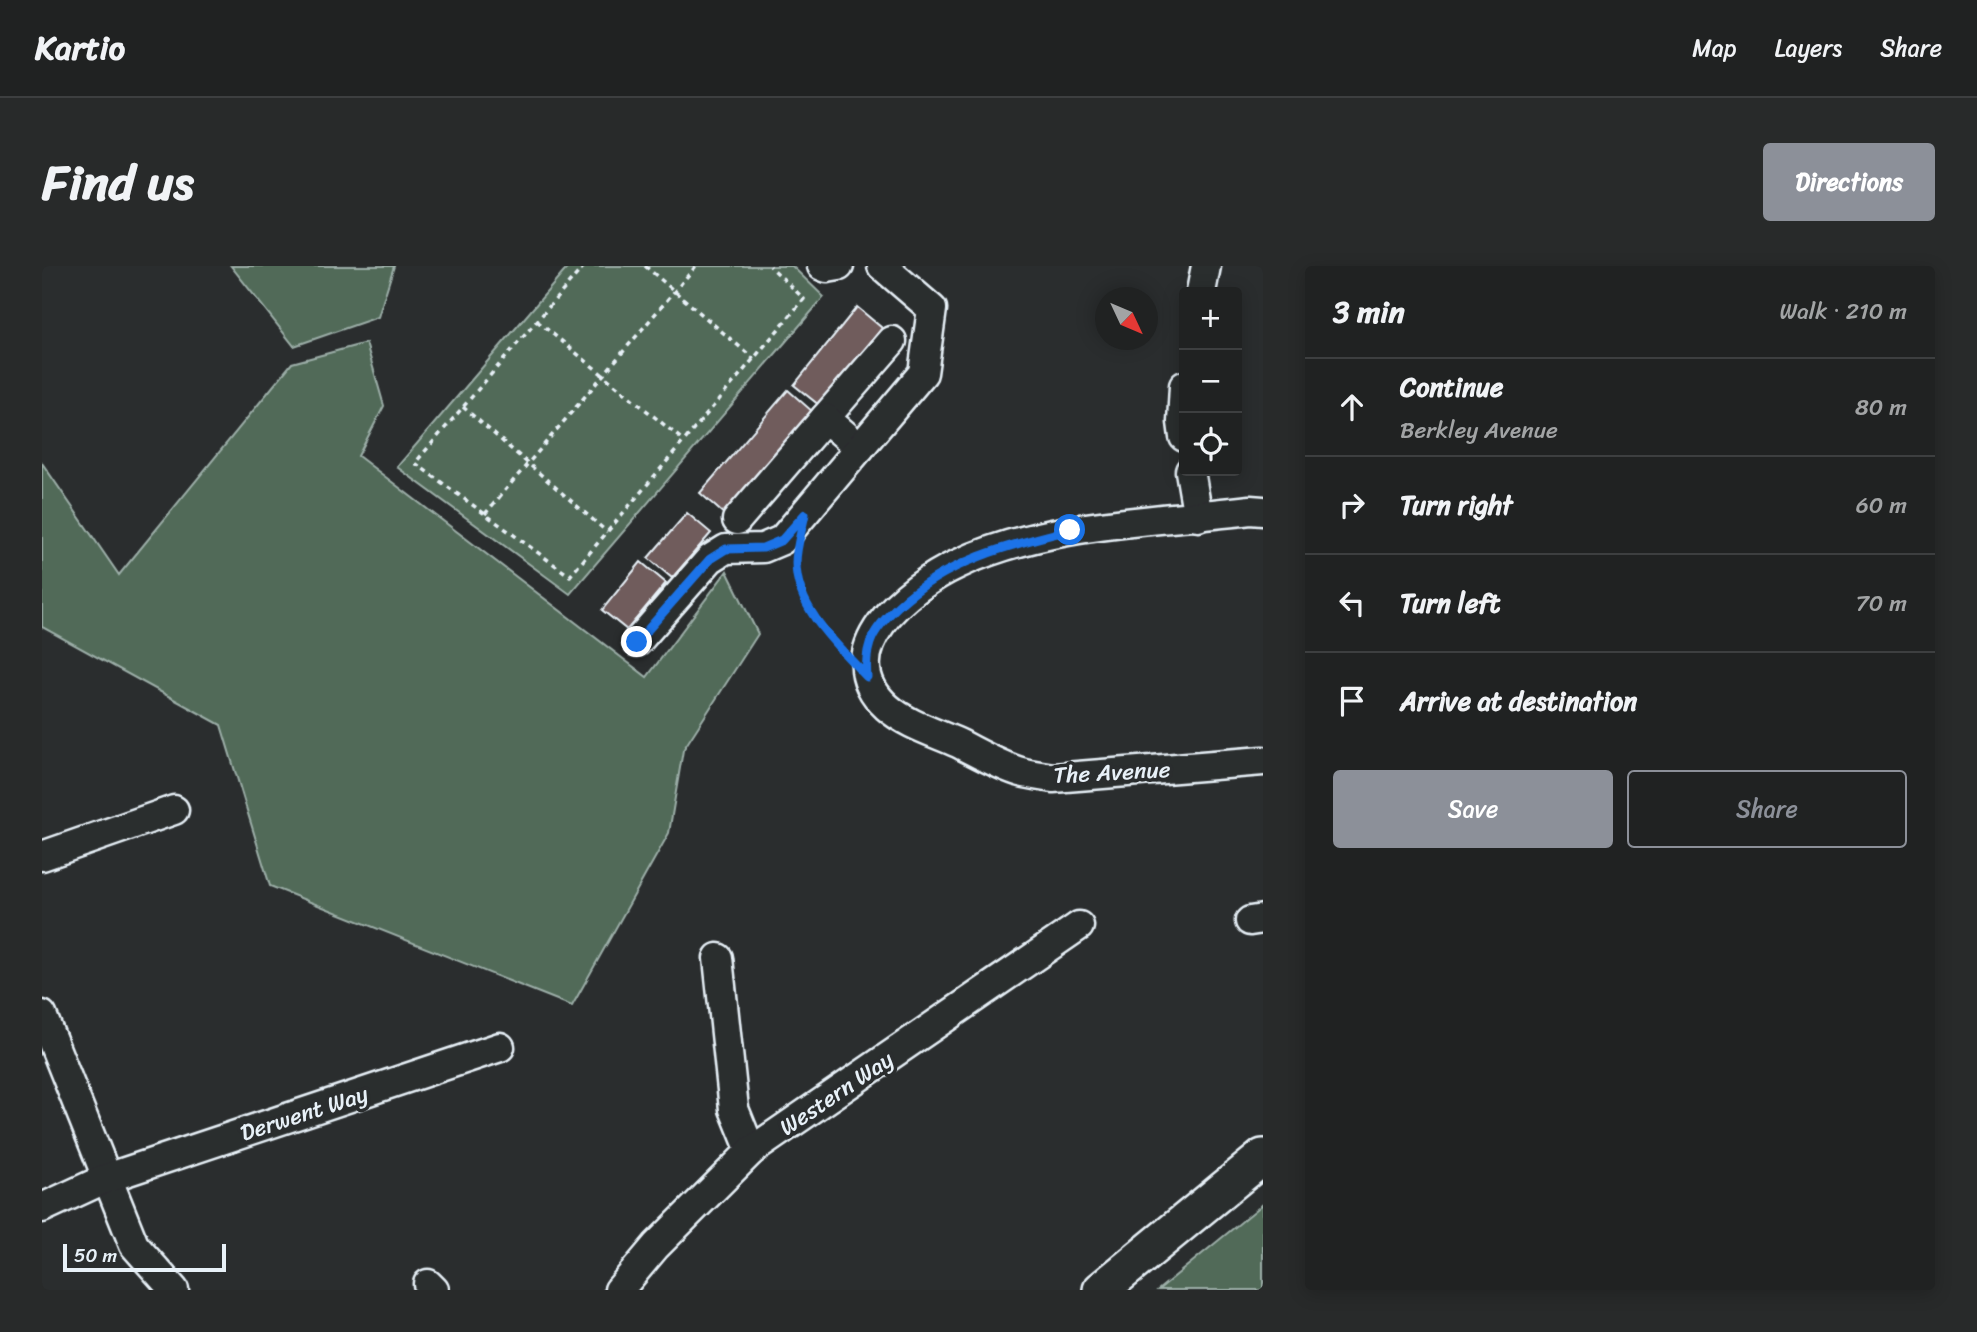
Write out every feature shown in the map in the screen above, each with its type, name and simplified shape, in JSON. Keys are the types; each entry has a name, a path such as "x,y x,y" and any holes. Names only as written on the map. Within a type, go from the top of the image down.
{"main road":[{"path":"1101,1290 1263,1157"}],"street":[{"path":"822,266 839,266"},
{"path":"637,642 710,559 726,549 763,548 782,540 923,373 932,309 882,266"},
{"path":"1202,287 1206,266"},
{"path":"737,520 892,341"},
{"path":"825,418 860,448"},
{"path":"1191,476 1198,517"},
{"path":"867,677 865,659 870,640 881,622 914,591 956,565 1010,544 1070,530 1263,511"},
{"name":"The Avenue","path":"867,677 874,693 888,708 1020,772 1053,778 1263,761"},
{"path":"42,856 174,810"},
{"name":"Western Way","path":"619,1290 656,1245 751,1151 1079,926"},
{"path":"718,958 734,1109 751,1151"},
{"path":"42,1015 134,1245 174,1290"},
{"name":"Derwent Way","path":"42,1208 107,1178 500,1047"}],"path":[{"path":"584,266 415,463 570,576 804,299 770,266"},
{"path":"645,266 754,359"},
{"path":"485,514 696,266"},
{"path":"537,321 684,441"},
{"path":"463,407 607,532"},
{"path":"805,514 796,563 805,599 827,634 867,677"}],"green space":[{"path":"231,266 394,266 378,317 294,346"},
{"path":"569,266 792,266 824,297 570,594 397,467"},
{"path":"366,343 384,406 358,456 647,677 727,571 758,634 683,750 669,833 572,1006 270,886 221,725 42,627 42,463 119,575 292,363"},
{"path":"1263,1204 1263,1290 1158,1290"}],"building":[{"path":"857,307 882,328 819,405 794,385"},
{"path":"788,390 813,412 725,515 700,493"},
{"path":"687,513 711,533 672,578 648,558"},
{"path":"641,562 666,583 627,630 602,610"}],"route":[{"path":"637,642 710,559 726,549 763,548 782,540 805,514 796,563 805,599 827,634 867,677 865,659 870,640 881,622 914,591 956,565 1010,544 1070,530"}]}
